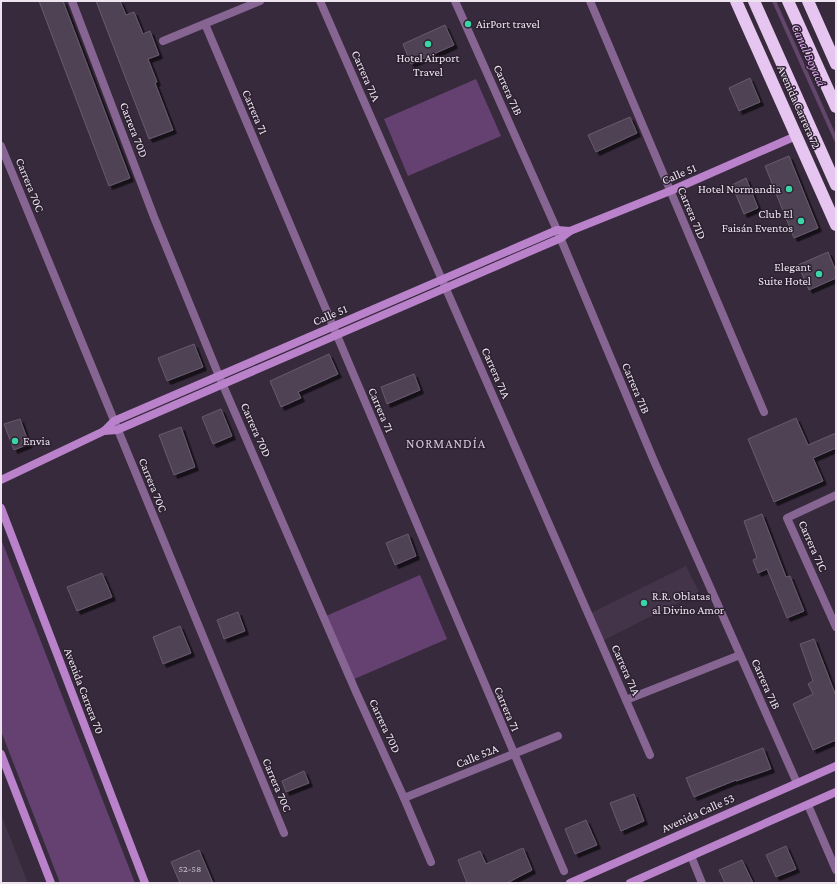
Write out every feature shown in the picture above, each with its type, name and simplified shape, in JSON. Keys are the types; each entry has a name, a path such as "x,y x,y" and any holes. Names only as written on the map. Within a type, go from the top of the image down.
{"highway":[{"name":"Avenida Carrera 72","path":"736,1 836,225"},
{"name":"Avenida Carrera 72","path":"754,1 836,184"},
{"path":"788,1 836,107"},
{"path":"808,1 836,64"},
{"path":"775,90 779,57"}],"street":[{"name":"Carrera 70D","path":"72,1 154,217 219,376 431,862"},
{"path":"163,42 260,1"},
{"name":"Carrera 71A","path":"320,1 650,755"},
{"name":"Carrera 71B","path":"455,1 561,238 654,461 797,783"},
{"name":"Carrera 71D","path":"590,1 764,412"},
{"name":"Carrera 71","path":"205,24 513,755 564,871"},
{"name":"Calle 51","path":"104,431 118,430 561,238 570,231 670,191 796,136"},
{"name":"Carrera 70C","path":"1,146 284,833"},
{"name":"Calle 51","path":"1,480 104,431 114,421 557,230 570,231"},
{"name":"Carrera 71C","path":"836,495 787,518 836,627"},
{"name":"Avenida Carrera 70","path":"1,508 144,883"},
{"path":"626,700 740,655"},
{"name":"Calle 52A","path":"404,798 558,736"},
{"path":"1,754 51,883"},
{"name":"Avenida Calle 53","path":"570,883 836,766"},
{"path":"630,883 836,792"},
{"path":"808,805 836,870"},
{"path":"691,856 702,883"}],"shaded area":[{"path":"476,79 501,136 408,176 384,119"},
{"path":"1,539 135,883 60,883 1,731"},
{"name":"R.R. Oblatas al Divino Amor","path":"686,566 699,592 602,641 589,614"},
{"path":"420,575 447,639 352,680 326,616"},
{"path":"1,813 4,822 28,883 1,883"}],"building":[{"path":"39,1 63,1 130,178 109,186"},
{"path":"96,1 120,1 126,15 134,12 143,34 150,31 159,55 148,59 157,82 155,83 173,130 149,139"},
{"name":"Hotel Airport Travel","path":"445,25 454,45 411,64 403,44"},
{"path":"750,78 760,102 739,111 729,88"},
{"path":"630,117 637,133 596,152 588,135"},
{"path":"789,156 818,228 794,238 765,166"},
{"path":"746,178 758,208 744,214 732,185"},
{"name":"Elegant Suite Hotel","path":"828,252 836,271 836,278 809,290 798,265"},
{"path":"194,344 203,367 167,381 158,358"},
{"path":"329,354 338,374 298,392 301,398 281,407 270,381"},
{"path":"414,374 420,390 387,404 381,387"},
{"path":"221,409 232,436 213,444 202,417"},
{"path":"796,418 808,445 836,433 836,448 813,458 823,481 774,502 748,439"},
{"path":"20,419 29,444 14,450 4,424"},
{"path":"181,427 195,467 174,475 159,435"},
{"path":"762,514 786,577 790,576 804,611 787,618 767,569 758,573 753,560 757,558 744,521"},
{"path":"408,534 416,556 395,565 386,543"},
{"path":"102,573 112,597 77,611 67,587"},
{"path":"238,612 245,631 224,639 217,620"},
{"path":"180,626 191,653 163,664 153,637"},
{"path":"814,639 836,696 836,740 813,750 793,704 813,694 808,684 813,681 800,644"},
{"path":"763,748 771,769 736,780 694,797 686,778"},
{"path":"304,771 309,783 286,792 282,781"},
{"path":"634,794 644,821 621,831 610,803"},
{"path":"586,820 597,845 575,854 565,829"},
{"path":"786,846 796,869 776,877 766,855"},
{"path":"523,848 532,870 507,883 467,883 458,860 480,851 486,864"},
{"path":"199,850 213,883 180,883 171,862"},
{"path":"742,860 753,883 725,883 719,870"}],"waterway":[{"name":"Canal Boyacá","path":"774,1 836,140"}],"place":[{"name":"AirPort travel","path":"468,24"},
{"name":"Hotel Airport Travel","path":"428,44"},
{"name":"Hotel Normandia","path":"789,189"},
{"name":"Club El Faisán Eventos","path":"801,221"},
{"name":"Elegant Suite Hotel","path":"819,274"},
{"name":"Envia","path":"15,441"},
{"name":"R.R. Oblatas al Divino Amor","path":"644,603"}],"district":[{"name":"NORMANDÍA","path":"446,443"}]}
